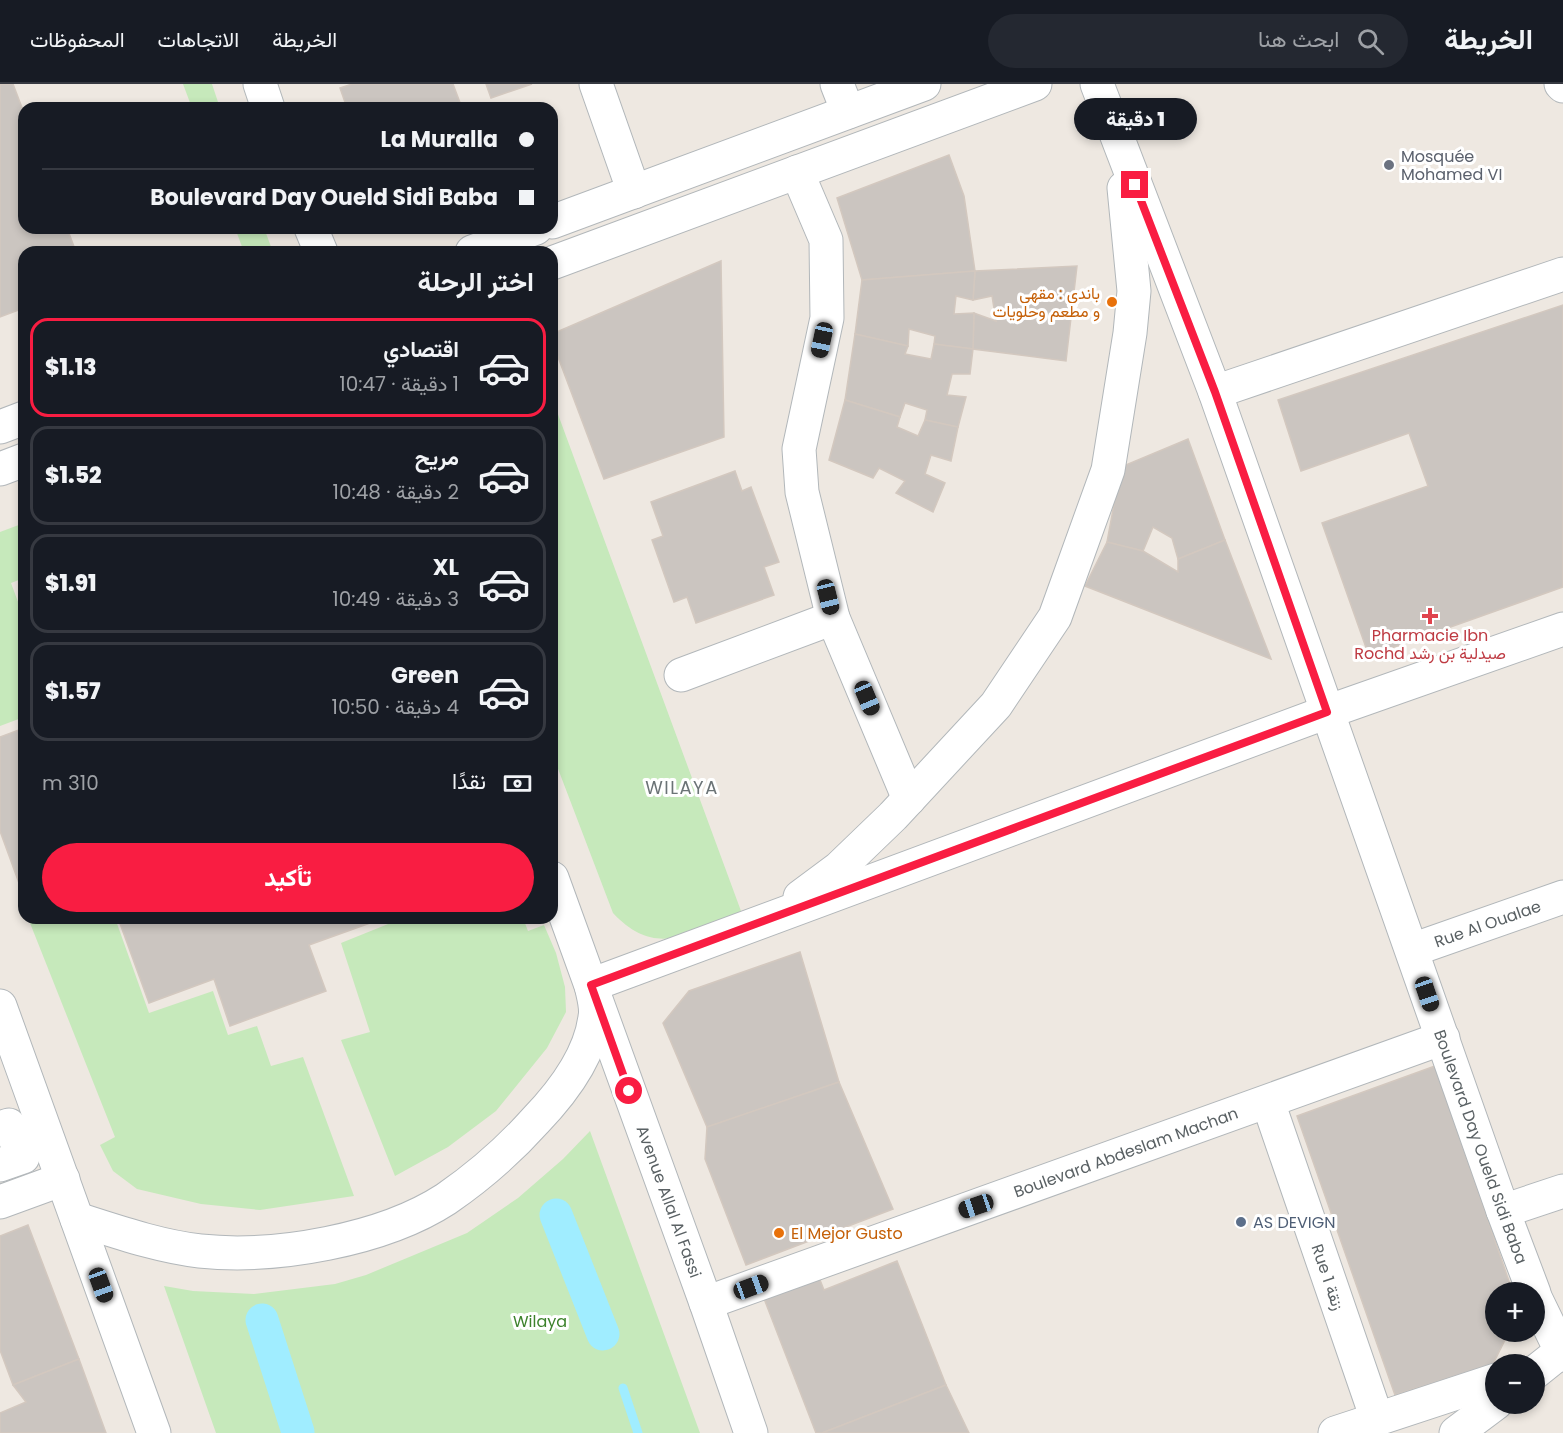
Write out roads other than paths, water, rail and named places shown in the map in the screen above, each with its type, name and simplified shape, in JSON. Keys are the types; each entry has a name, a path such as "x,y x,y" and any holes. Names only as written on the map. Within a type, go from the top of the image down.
{"street":[{"path":"260,84 266,102"},
{"path":"596,84 634,192"},
{"path":"558,220 634,192 842,98 924,84"},
{"path":"558,261 1035,84"},
{"name":"Boulevard Day Oueld Sidi Baba","path":"1097,84 1215,392 1530,1282"},
{"path":"778,915 838,868 909,799 996,705 1055,617 1108,470 1131,333 1134,291 1119,144"},
{"path":"797,172 826,240 827,318 799,449 802,492 833,618 909,799"},
{"path":"488,246 520,234"},
{"path":"1215,392 1563,274"},
{"path":"0,427 18,420"},
{"path":"0,469 18,462"},
{"path":"681,675 833,618"},
{"path":"77,1219 144,1240 200,1251 243,1252 285,1251 342,1240 418,1214 445,1199 487,1168 556,1099 577,1067 589,1039 596,1015 591,985 1327,712 1563,629"},
{"name":"Avenue Allal Al Fassi","path":"558,894 706,1303 748,1430"},
{"name":"Rue Al Oualae","path":"1412,950 1563,897"},
{"path":"0,1006 154,1433"},
{"name":"Boulevard Abdeslam Machan","path":"706,1303 1443,1038"},
{"name":"Rue 1 زنقة","path":"1268,1102 1377,1419"},
{"path":"0,1128 9,1125 23,1157 0,1165"},
{"path":"0,1202 63,1179"},
{"path":"1503,1211 1563,1191"},
{"name":"Boulevard Day Oueld Sidi Baba","path":"1545,1339 1550,1360"},
{"path":"1335,1433 1485,1384"},
{"path":"1456,1433 1485,1411"}],"waterway":[{"path":"556,1215 603,1334"},
{"path":"262,1320 298,1432"},
{"path":"623,1388 638,1433"}],"place":[{"name":"Mosquée Mohamed VI","path":"1389,165"},
{"name":"باندي : مقهى و مطعم وحلويات","path":"1112,302"},
{"name":"Pharmacie Ibn Rochd صيدلية بن رشد","path":"1430,616"},
{"name":"AS DEVIGN","path":"1241,1222"},
{"name":"El Mejor Gusto","path":"779,1233"}],"district":[{"name":"WILAYA","path":"682,788"}],"park label":[{"name":"Wilaya","path":"540,1321"}]}
